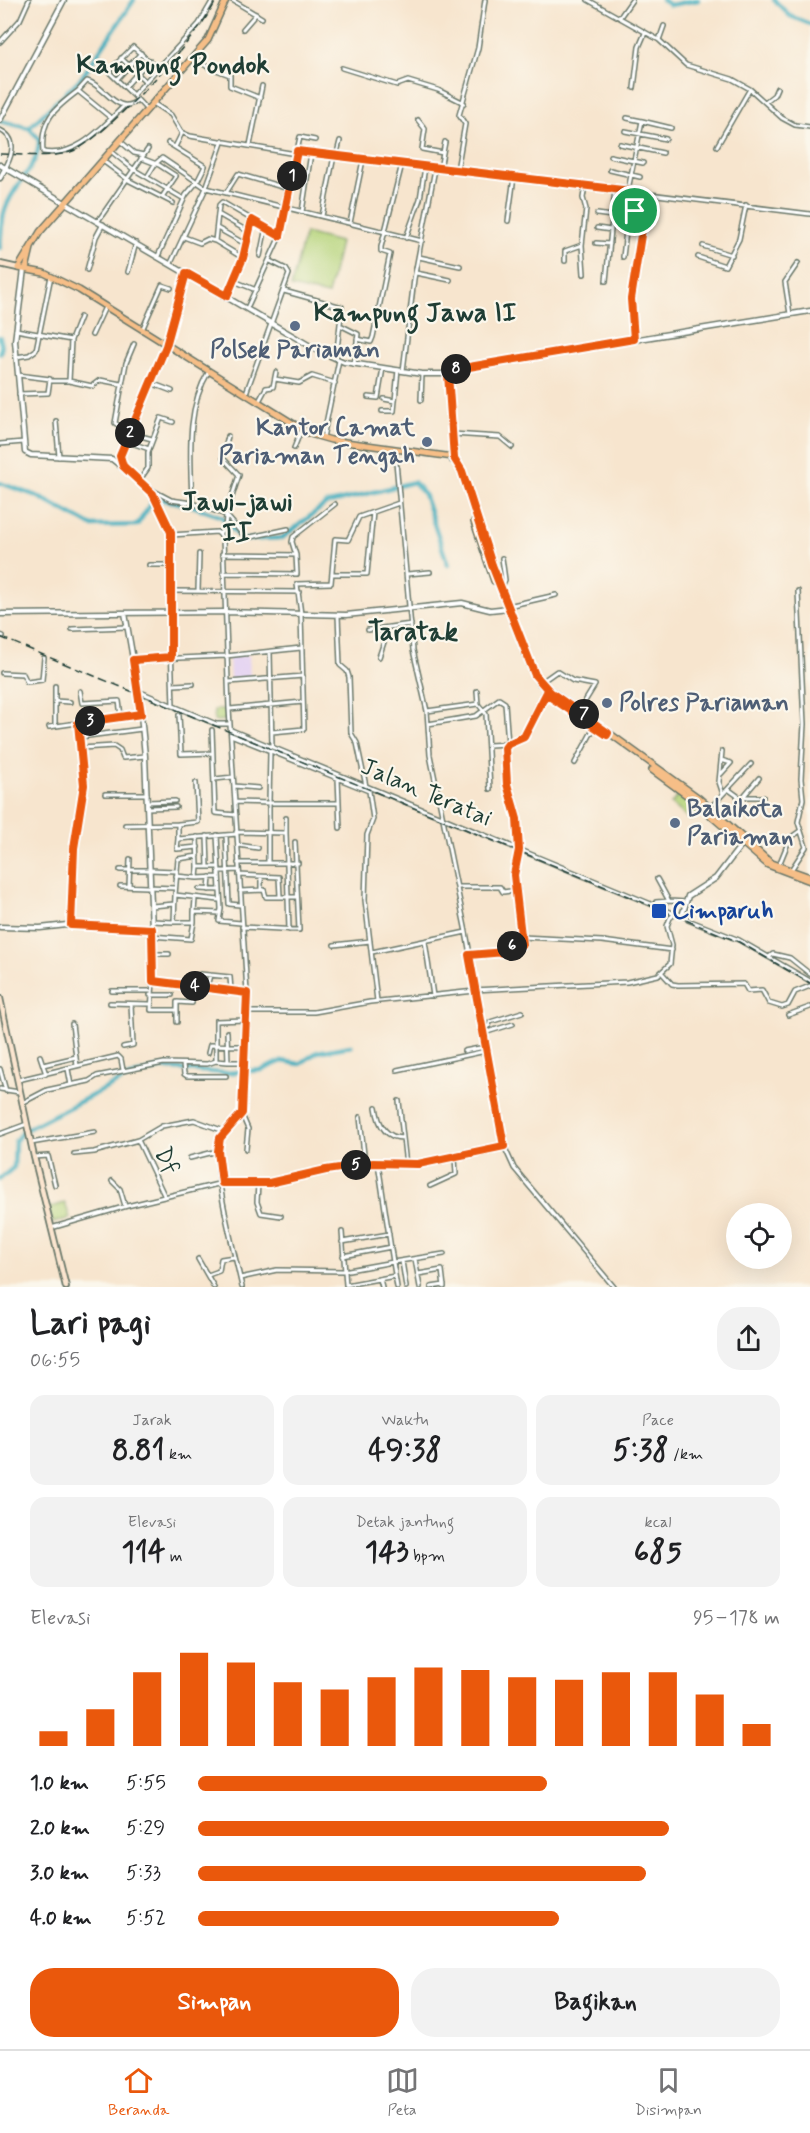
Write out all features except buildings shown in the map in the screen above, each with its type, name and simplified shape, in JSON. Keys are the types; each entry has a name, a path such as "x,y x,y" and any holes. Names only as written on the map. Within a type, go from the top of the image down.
{"main road":[{"path":"23,268 34,241 65,202 194,56 215,28 226,0"},
{"path":"1,265 51,276 106,306 167,348 301,430 350,445 416,452"},
{"path":"208,372 300,433 323,442 416,452 453,459 508,608"},
{"path":"488,558 535,681 546,694 579,711 654,770 691,795 770,864 810,879"},
{"path":"525,656 540,683 560,701 608,734"},
{"path":"697,800 710,808 742,844 770,864 810,879"},
{"path":"0,998 16,1080 66,1287"}],"street":[{"path":"0,42 20,20 29,0"},
{"path":"0,120 64,0"},
{"path":"133,95 199,24 213,0"},
{"path":"232,0 262,18"},
{"path":"457,170 465,124 459,116 478,48 485,0"},
{"path":"588,0 659,40 688,67 721,75 750,90 789,122 810,127"},
{"path":"620,16 632,0"},
{"path":"243,29 256,14"},
{"path":"659,40 664,26"},
{"path":"634,88 639,47 645,33"},
{"path":"147,110 109,71 133,47 157,69"},
{"path":"117,79 141,53"},
{"path":"194,56 205,65 230,75 230,86 260,98"},
{"path":"121,58 145,81"},
{"path":"125,87 149,60"},
{"path":"342,68 397,85 408,81 438,90 464,103"},
{"path":"124,106 89,80 46,121 42,131 43,152 59,152 75,147 94,136 124,106 131,105 137,100"},
{"path":"250,146 262,86"},
{"path":"765,102 774,95 777,88"},
{"path":"717,146 750,90"},
{"path":"78,91 111,118"},
{"path":"153,103 172,117 182,133 250,146 628,190 810,214"},
{"path":"627,118 671,128"},
{"path":"418,120 425,129 422,149 443,153"},
{"path":"628,190 642,121"},
{"path":"0,130 7,134 12,143 12,154 0,178"},
{"path":"625,131 666,139"},
{"path":"175,147 182,133"},
{"path":"247,308 280,236 300,137 315,140"},
{"path":"120,140 134,153 176,175 162,197"},
{"path":"171,263 206,188 223,140"},
{"path":"322,216 340,141"},
{"path":"382,411 393,412 422,241 446,142"},
{"path":"158,256 184,199 197,182 205,165 168,143"},
{"path":"620,144 663,153"},
{"path":"98,221 148,149"},
{"path":"110,151 133,169 184,199"},
{"path":"302,212 311,153"},
{"path":"610,156 643,163"},
{"path":"147,177 155,164 164,159 206,188 422,241"},
{"path":"102,160 127,179 173,203"},
{"path":"350,224 363,160"},
{"path":"357,339 371,342 373,337 390,255 381,250 384,232 402,164"},
{"path":"0,165 272,323 338,359 354,364 422,374 448,374 463,368 810,311"},
{"path":"406,238 420,199 425,167"},
{"path":"610,170 640,177"},
{"path":"226,193 238,174 289,189"},
{"path":"508,221 514,177"},
{"path":"584,274 582,245 586,209 583,198 585,186"},
{"path":"606,281 615,189"},
{"path":"635,211 639,192"},
{"path":"215,241 218,214 222,202 280,236"},
{"path":"698,258 724,267 739,239 746,205"},
{"path":"623,257 628,214 635,211"},
{"path":"634,339 631,299 644,216 635,211"},
{"path":"218,214 249,232"},
{"path":"597,214 612,216"},
{"path":"227,296 243,258 252,220"},
{"path":"87,270 96,237 103,224"},
{"path":"216,227 247,245"},
{"path":"260,256 266,228"},
{"path":"597,228 611,230"},
{"path":"183,237 201,244 208,239 215,241 243,258"},
{"path":"128,272 136,243"},
{"path":"596,243 610,244"},
{"path":"565,261 565,251 582,245"},
{"path":"703,246 732,255"},
{"path":"419,257 460,266"},
{"path":"245,394 284,291 289,271 270,261"},
{"path":"790,314 785,282 798,263"},
{"path":"23,268 16,330 16,357 24,442 28,455 112,459 120,456"},
{"path":"124,467 120,456 167,348 186,273"},
{"path":"416,273 450,280"},
{"path":"16,357 34,352 51,276"},
{"path":"234,281 256,290"},
{"path":"142,331 162,285 171,288"},
{"path":"284,291 341,306 342,326 335,383 323,438"},
{"path":"92,335 106,306"},
{"path":"69,381 72,340 80,317"},
{"path":"342,326 356,331 354,364"},
{"path":"16,330 72,340"},
{"path":"134,344 121,384 115,423 130,433 152,440"},
{"path":"368,397 378,398 383,368"},
{"path":"192,503 191,435 197,392 208,372"},
{"path":"258,402 266,388 273,387 276,372"},
{"path":"421,400 422,374"},
{"path":"448,374 453,459"},
{"path":"18,375 46,377 50,381 69,381 92,386 100,380 121,384"},
{"path":"275,379 299,383 312,376 335,383"},
{"path":"19,394 48,393 50,381"},
{"path":"151,383 172,391"},
{"path":"384,399 395,400"},
{"path":"139,481 150,462 149,449 161,418 173,422"},
{"path":"56,421 60,457"},
{"path":"294,448 300,433"},
{"path":"452,434 500,437 512,447"},
{"path":"171,535 220,533 225,530 226,516 239,473 224,458 228,436"},
{"path":"126,441 149,449"},
{"path":"0,444 24,442"},
{"path":"395,451 413,650 427,711 430,755 466,932 504,1146 514,1168 614,1287"},
{"path":"112,459 148,488 171,500 192,503 226,516 246,538 288,529"},
{"path":"148,488 158,503 171,535 170,610 173,706"},
{"path":"272,732 303,731 301,614 297,584 330,583 333,574 335,539 348,540 356,520 399,503"},
{"path":"223,573 297,574 293,537 335,504"},
{"path":"333,574 368,574 368,550 374,512"},
{"path":"220,533 240,905 247,993 242,1113 248,1129 246,1149"},
{"path":"198,591 199,554"},
{"path":"222,554 296,555"},
{"path":"501,588 505,580 502,558"},
{"path":"148,565 171,565"},
{"path":"407,574 430,572"},
{"path":"170,591 299,592"},
{"path":"790,872 806,849 798,822 803,799 801,779 804,724 798,591"},
{"path":"0,614 125,613 170,610 338,615 462,603 490,610 508,608 556,595"},
{"path":"125,613 138,691 145,756 152,887 153,981 150,1004 151,1010 175,1011"},
{"path":"338,615 340,665 347,671 349,677 351,733 357,743 366,786"},
{"path":"368,630 411,624"},
{"path":"72,629 127,627"},
{"path":"379,657 384,642 382,629"},
{"path":"133,660 226,656 301,648"},
{"path":"268,863 270,752 272,747 270,652"},
{"path":"2,673 23,674 26,682 42,680 44,658"},
{"path":"540,683 557,671 571,680 595,685 579,711"},
{"path":"229,682 303,676"},
{"path":"174,685 194,684"},
{"path":"55,686 56,726"},
{"path":"80,691 82,703 119,701 121,716"},
{"path":"138,691 216,724 230,724"},
{"path":"477,691 478,704 484,712 489,745 490,789"},
{"path":"489,745 508,744 524,737 546,694"},
{"path":"428,724 484,712 497,700 502,700 507,717 508,744 505,751 507,784 516,806 519,850 514,870 518,890 522,945 510,946 507,951 469,955"},
{"path":"55,701 70,702"},
{"path":"229,709 303,702"},
{"path":"427,711 478,704"},
{"path":"49,727 141,714"},
{"path":"179,715 181,754 213,753"},
{"path":"71,925 74,848 84,792 78,723"},
{"path":"575,763 584,748 587,737 595,726"},
{"path":"80,737 142,729"},
{"path":"212,730 216,815 236,815"},
{"name":"Jalan Teratai","path":"231,730 675,914"},
{"path":"231,735 369,791 373,819 368,835 365,888 377,1001"},
{"path":"81,748 114,746 120,750 123,759 145,756"},
{"path":"722,751 719,785 723,794"},
{"path":"720,775 731,763 721,760"},
{"path":"710,808 751,764"},
{"path":"215,779 233,777"},
{"path":"338,778 340,828"},
{"path":"742,798 759,778"},
{"path":"125,825 198,822 196,783"},
{"path":"234,786 258,788"},
{"path":"728,789 742,798 763,797"},
{"path":"105,794 147,794"},
{"path":"147,801 175,801"},
{"path":"235,802 338,803"},
{"path":"147,808 176,807"},
{"path":"286,818 285,863 289,930"},
{"path":"178,824 177,849 198,848"},
{"path":"778,866 790,838 800,831"},
{"path":"178,839 236,833 286,833"},
{"path":"217,835 219,922 289,930 299,928 298,862 295,842"},
{"path":"226,835 229,904"},
{"path":"207,836 208,867"},
{"path":"197,837 198,878"},
{"path":"742,844 716,878 690,894 686,902 688,920 739,940 810,981"},
{"path":"238,845 258,848"},
{"path":"174,922 176,871 179,858 198,856"},
{"path":"129,886 130,859"},
{"path":"238,863 298,862"},
{"path":"198,867 238,870"},
{"path":"120,870 176,871"},
{"path":"239,875 279,877 280,896"},
{"path":"176,876 219,877"},
{"path":"209,890 210,877"},
{"path":"261,877 261,890"},
{"path":"657,879 669,901"},
{"path":"120,886 175,888"},
{"path":"457,887 500,887 503,892 518,890"},
{"path":"199,889 219,890"},
{"path":"240,891 261,890 265,891 266,897 297,897"},
{"path":"175,895 193,895 195,899 240,905"},
{"path":"151,936 191,939 195,899"},
{"path":"656,902 686,902"},
{"path":"152,906 174,904"},
{"path":"194,912 220,913"},
{"path":"246,1012 314,1012 377,1001 475,991 627,982 662,973 670,964 672,950 667,926 670,918 675,914 680,916 686,914"},
{"path":"152,921 194,921"},
{"path":"0,927 36,928 71,925 152,929"},
{"path":"372,952 466,932"},
{"path":"522,937 602,941 672,950"},
{"path":"425,941 433,996"},
{"path":"334,945 370,942"},
{"path":"151,954 169,954"},
{"path":"769,957 773,954 790,958 810,974"},
{"path":"662,973 675,985 744,984 748,991 762,990 769,1002 782,1007 790,1003 795,992 810,986"},
{"path":"177,1022 177,1002 192,1003 200,974 231,978 231,990"},
{"path":"207,987 210,975"},
{"path":"153,981 247,993"},
{"path":"112,991 172,995"},
{"path":"110,1003 150,1004"},
{"path":"123,1047 133,1045 131,1004"},
{"path":"788,1015 810,1007"},
{"path":"483,1028 489,1026 491,1021 522,1012"},
{"path":"216,1061 218,1019 245,1020"},
{"path":"72,1024 77,1066"},
{"path":"484,1034 513,1024"},
{"path":"227,1032 228,1062"},
{"path":"208,1053 209,1045 244,1046"},
{"path":"464,1051 485,1049"},
{"path":"397,1070 485,1049"},
{"path":"40,1056 46,1074"},
{"path":"16,1080 119,1056 123,1071"},
{"path":"43,1065 76,1057"},
{"path":"22,1103 47,1090 164,1063 183,1068 216,1061 243,1062"},
{"path":"68,1068 71,1085"},
{"path":"183,1068 187,1076 226,1076"},
{"path":"0,1069 6,1091"},
{"path":"0,1089 19,1092"},
{"path":"399,1101 406,1165"},
{"path":"376,1107 385,1131 396,1138 403,1138"},
{"path":"242,1113 224,1131 218,1151 234,1257 242,1287"},
{"path":"360,1117 365,1164"},
{"path":"74,1154 94,1152 138,1140 162,1126 195,1120 224,1131"},
{"path":"0,1134 28,1127"},
{"path":"32,1143 95,1131"},
{"name":"Df","path":"138,1140 165,1197"},
{"path":"51,1228 125,1206 222,1183 288,1180 326,1170 365,1164 406,1165 504,1146"},
{"path":"190,1158 218,1151"},
{"path":"34,1158 48,1156 55,1185"},
{"path":"430,1185 456,1174 455,1157"},
{"path":"378,1163 397,1287"},
{"path":"112,1182 120,1190 125,1206"},
{"path":"258,1183 257,1202 262,1214 281,1216"},
{"path":"342,1232 343,1271 346,1285 395,1276"},
{"path":"342,1242 389,1234"},
{"path":"343,1256 391,1247"},
{"path":"240,1278 277,1270 343,1271 444,1254"},
{"path":"208,1275 219,1271 221,1259 234,1257"},
{"path":"415,1258 420,1287"},
{"path":"198,1259 201,1269 208,1275 214,1287"},
{"path":"402,1261 406,1287"},
{"path":"418,1274 442,1270 444,1286 431,1287"},
{"path":"380,1279 382,1287"},
{"path":"366,1282 366,1287"}],"shaded area":[{"path":"249,655 250,677 230,679 229,657"}],"green space":[{"path":"305,233 340,242 328,295 291,287"},
{"path":"227,709 227,720 214,721 214,710"},
{"path":"680,793 700,809 691,820 671,804"},
{"path":"65,1203 70,1218 53,1223 48,1208"}],"waterway":[{"path":"0,121 29,128 82,77 134,0"},
{"path":"662,0 670,5 698,0"},
{"path":"774,0 790,16 810,24"},
{"path":"0,248 5,210 31,167 38,149 39,139 29,128"},
{"path":"0,337 2,346 0,353"},
{"path":"0,483 37,496 92,526 137,525 153,501 159,499 190,505 222,517 242,540 282,538 326,504 414,482 424,494 448,565"},
{"path":"0,1179 14,1167 15,1141 23,1131 128,1077 161,1068 225,1073 262,1070 282,1061 300,1064 317,1052 351,1046"}],"railway":[{"path":"0,154 55,155 73,151 87,143 128,107 174,58 208,15 216,0"},
{"path":"0,637 739,942 810,983"}],"place":[{"name":"Polsek Pariaman","path":"295,326"},
{"name":"Kantor Camat Pariaman Tengah","path":"427,442"},
{"name":"Polres Pariaman","path":"607,703"},
{"name":"Balaikota Pariaman","path":"675,823"},
{"name":"Cimparuh","path":"659,911"}],"district":[{"name":"Kampung Pondok","path":"173,65"},
{"name":"Kampung Jawa II","path":"415,313"},
{"name":"Jawi-jawi II","path":"237,518"},
{"name":"Taratak","path":"413,632"}],"route":[{"path":"297,151 639,192 635,211 644,216 631,299 634,339 463,368 448,374 454,458 462,471 492,565 531,667 540,683 550,692 608,733 607,735 546,694 522,740 508,744 505,748 507,784 516,806 519,850 514,875 518,890 522,945 510,946 505,952 469,955 504,1146 418,1164 373,1163 326,1170 269,1183 222,1183 218,1151 220,1138 222,1132 242,1113 247,993 154,982 151,954 152,929 112,929 71,925 74,848 84,792 78,723 141,714 133,660 171,657 171,532 153,494 124,468 120,456 166,346 183,279 186,273 227,296 243,258 252,220 280,236 297,151"}]}
